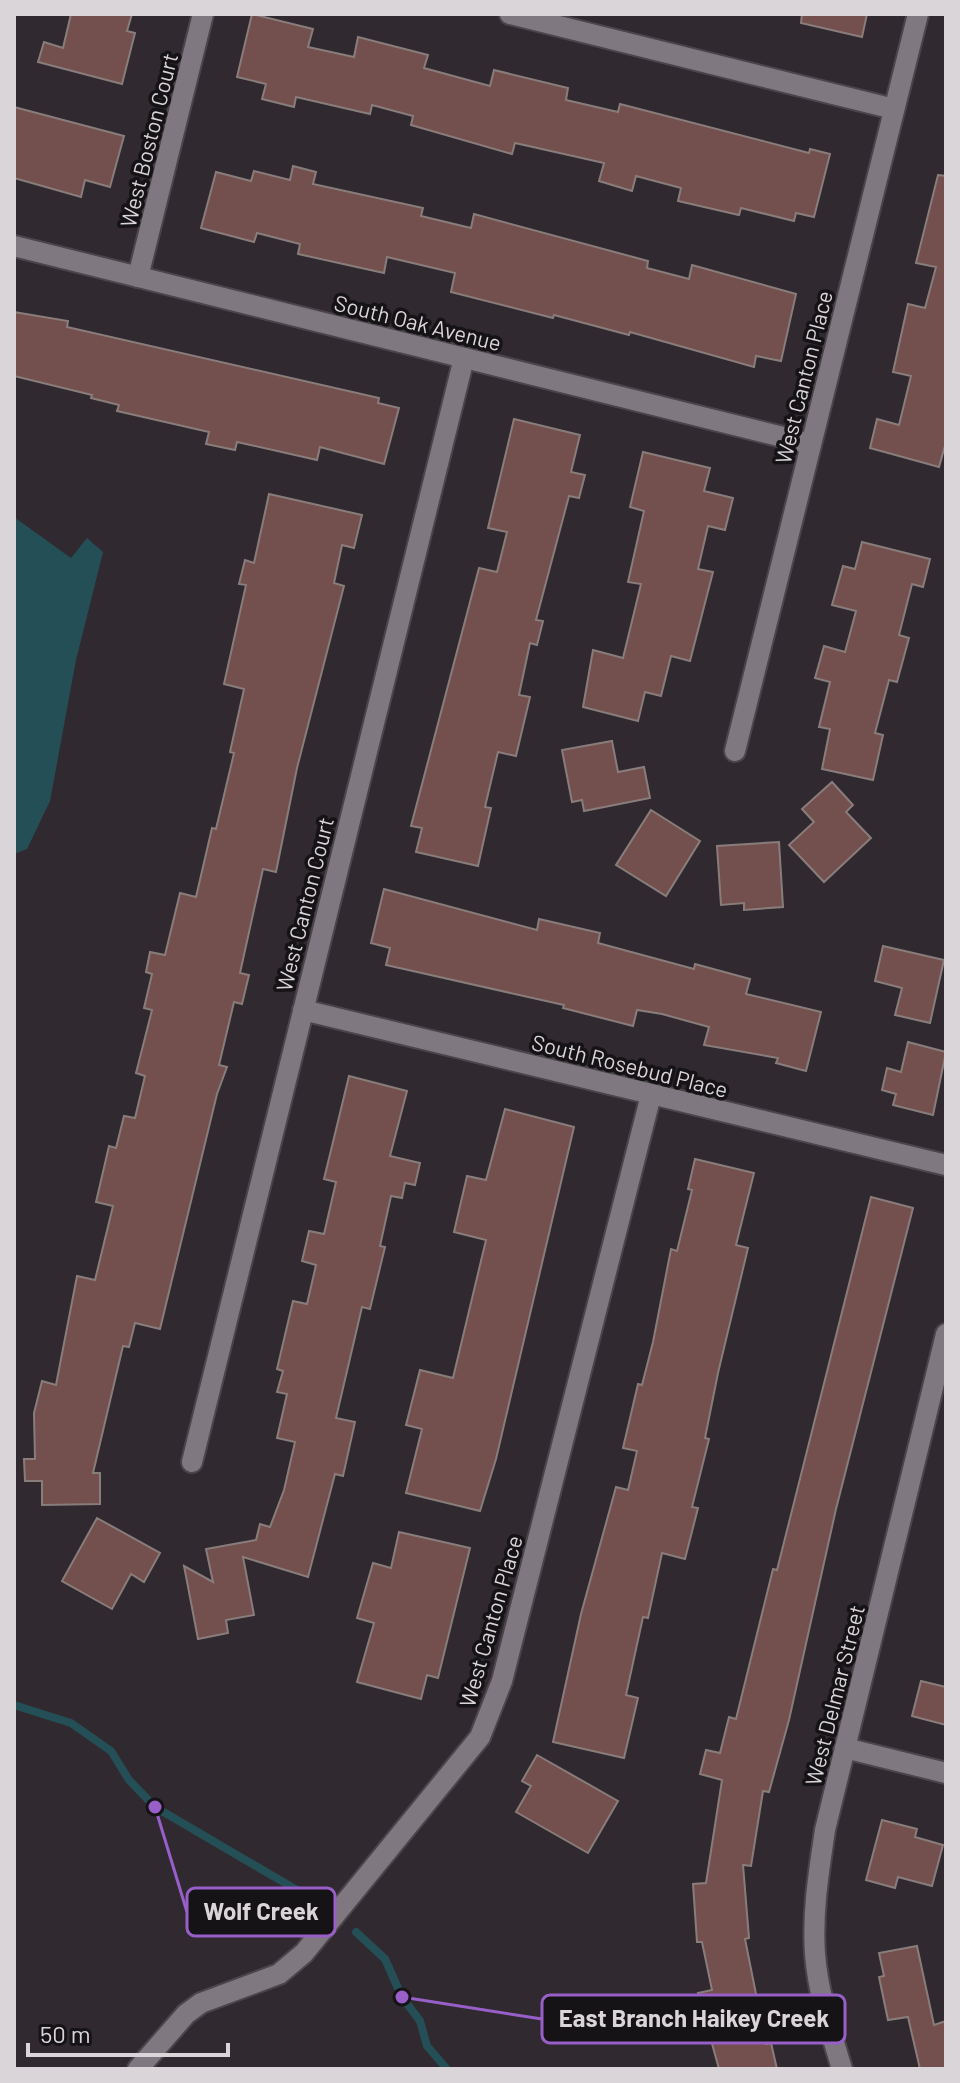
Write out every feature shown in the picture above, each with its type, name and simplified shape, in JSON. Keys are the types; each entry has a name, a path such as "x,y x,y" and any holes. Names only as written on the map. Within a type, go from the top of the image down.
{"street":[{"name":"West Boston Court","path":"138,277 203,14"},
{"path":"510,14 894,109"},
{"name":"West Canton Place","path":"735,751 918,14"},
{"name":"South Oak Avenue","path":"14,246 811,444"},
{"name":"West Canton Court","path":"192,1462 464,358"},
{"name":"South Rosebud Place","path":"303,1010 946,1165"},
{"name":"West Canton Place","path":"138,2069 170,2029 201,2003 279,1974 304,1953 480,1737 502,1681 651,1095"},
{"name":"West Delmar Street","path":"842,2069 815,1955 815,1899 825,1830 945,1343"},
{"path":"845,1748 946,1773"},
{"path":"160,2069 170,2029"}],"water":[{"path":"14,517 71,558 87,538 103,552 76,660 50,801 27,849 14,854"}],"building":[{"path":"71,14 132,14 127,31 135,33 122,84 38,62 44,42 63,48"},
{"path":"252,14 313,29 308,47 354,57 358,37 428,55 424,68 490,86 494,70 568,88 566,100 618,112 620,104 809,153 810,149 830,154 814,217 796,213 794,221 741,208 739,215 678,201 681,188 636,176 632,191 599,181 604,163 515,143 512,154 411,125 413,116 372,105 370,114 296,97 294,107 262,99 266,84 237,77"},
{"path":"802,14 867,14 862,37 801,23"},
{"path":"14,107 124,136 110,187 85,180 81,197 14,178"},
{"path":"293,166 316,172 313,184 423,208 421,216 471,228 474,214 648,261 647,268 689,279 692,265 796,294 781,361 756,356 754,367 630,332 629,335 451,292 455,273 387,257 384,273 298,254 300,244 257,233 254,242 201,228 216,172 251,181 254,171 290,180"},
{"path":"938,175 946,176 946,442 939,467 870,448 877,419 899,425 911,376 893,372 908,304 925,308 936,267 916,263"},
{"path":"14,312 68,321 67,327 379,398 378,403 399,408 384,464 320,447 317,460 237,442 235,450 206,444 209,432 117,411 119,405 91,398 92,395 14,376"},
{"path":"514,419 580,435 571,472 585,475 579,498 569,496 536,620 543,621 537,645 530,643 519,695 530,697 516,756 498,752 485,807 491,808 478,866 416,852 422,828 411,826 479,568 497,572 507,532 488,528"},
{"path":"643,452 710,468 704,491 733,498 725,530 708,526 698,569 713,572 690,661 671,656 661,696 645,692 638,721 583,707 593,650 623,658 641,584 628,582 644,511 630,507"},
{"path":"269,494 362,515 354,548 342,545 334,583 344,586 297,768 276,872 263,869 240,973 249,975 242,1004 234,1002 219,1065 227,1067 217,1094 160,1329 135,1323 129,1347 123,1346 93,1473 100,1473 100,1504 42,1505 42,1481 25,1481 24,1459 35,1459 34,1413 42,1381 56,1385 77,1276 95,1280 113,1206 96,1202 109,1146 116,1148 124,1116 135,1118 145,1076 136,1073 152,1010 144,1008 152,974 146,972 150,952 165,955 180,893 196,897 212,828 216,829 234,753 230,752 244,689 224,684 246,585 239,584 245,560 254,563"},
{"path":"862,542 930,559 923,587 912,584 899,635 909,638 897,682 889,680 875,733 883,735 873,780 822,769 830,729 819,727 830,682 815,678 824,646 845,652 856,611 832,605 843,566 855,569"},
{"path":"612,741 618,772 644,767 650,798 584,811 582,800 572,802 562,750"},
{"path":"832,782 853,805 846,812 871,838 824,882 789,845 814,822 802,809"},
{"path":"651,810 700,841 666,896 616,865"},
{"path":"779,842 783,907 744,910 744,903 721,905 717,846"},
{"path":"384,889 537,930 539,919 600,933 598,943 694,969 695,964 750,979 746,994 821,1012 806,1071 776,1063 778,1058 704,1045 709,1027 662,1014 637,1010 633,1026 563,1008 564,1005 386,965 390,948 371,943"},
{"path":"883,946 944,960 930,1023 895,1015 902,988 875,981"},
{"path":"908,1042 946,1052 933,1115 893,1105 896,1094 882,1090 887,1068 901,1072"},
{"path":"349,1076 407,1091 390,1156 420,1163 415,1185 405,1183 402,1198 391,1196 380,1246 385,1247 370,1309 362,1307 336,1418 355,1422 343,1476 335,1474 308,1577 243,1557 254,1615 226,1620 228,1633 198,1639 184,1566 213,1582 206,1549 256,1540 260,1524 270,1527 284,1490 295,1442 277,1438 287,1394 277,1392 283,1371 277,1369 293,1301 307,1304 316,1265 302,1261 309,1231 324,1234 336,1182 324,1179"},
{"path":"505,1109 574,1127 496,1459 480,1511 406,1493 422,1429 406,1425 420,1370 453,1378 486,1240 454,1232 467,1176 486,1180"},
{"path":"695,1159 754,1173 736,1245 748,1248 718,1373 705,1438 709,1439 692,1507 698,1508 685,1559 662,1553 648,1618 643,1617 626,1695 638,1698 624,1758 553,1742 581,1614 616,1487 628,1490 637,1451 623,1448 638,1384 642,1385 653,1342 671,1249 677,1251 692,1190 688,1189"},
{"path":"871,1197 913,1208 836,1509 789,1720 769,1792 763,1791 751,1866 743,1865 749,1938 745,1939 766,2044 771,2043 777,2069 719,2069 698,1993 712,1990 702,1942 697,1942 693,1884 706,1883 722,1780 700,1774 706,1750 720,1753 729,1717 736,1719"},
{"path":"97,1518 160,1553 144,1582 131,1574 112,1609 62,1581"},
{"path":"399,1532 470,1548 438,1678 427,1675 421,1699 357,1682 374,1623 357,1618 373,1563 391,1568"},
{"path":"921,1681 946,1687 946,1725 912,1716"},
{"path":"537,1755 618,1801 588,1853 516,1812 531,1786 522,1781"},
{"path":"882,1820 917,1829 915,1837 943,1845 932,1886 898,1877 895,1888 866,1880"},
{"path":"917,1946 934,2025 946,2021 946,2069 920,2069 908,2017 888,2020 879,1977 884,1976 879,1953"}],"waterway":[{"path":"14,1705 71,1723 111,1751 129,1780 155,1807 319,1903"},
{"path":"356,1932 385,1959 402,1997 420,2021 427,2046 447,2069"}],"place":[{"name":"Wolf Creek","path":"155,1807"},
{"name":"East Branch Haikey Creek","path":"402,1997"}]}
